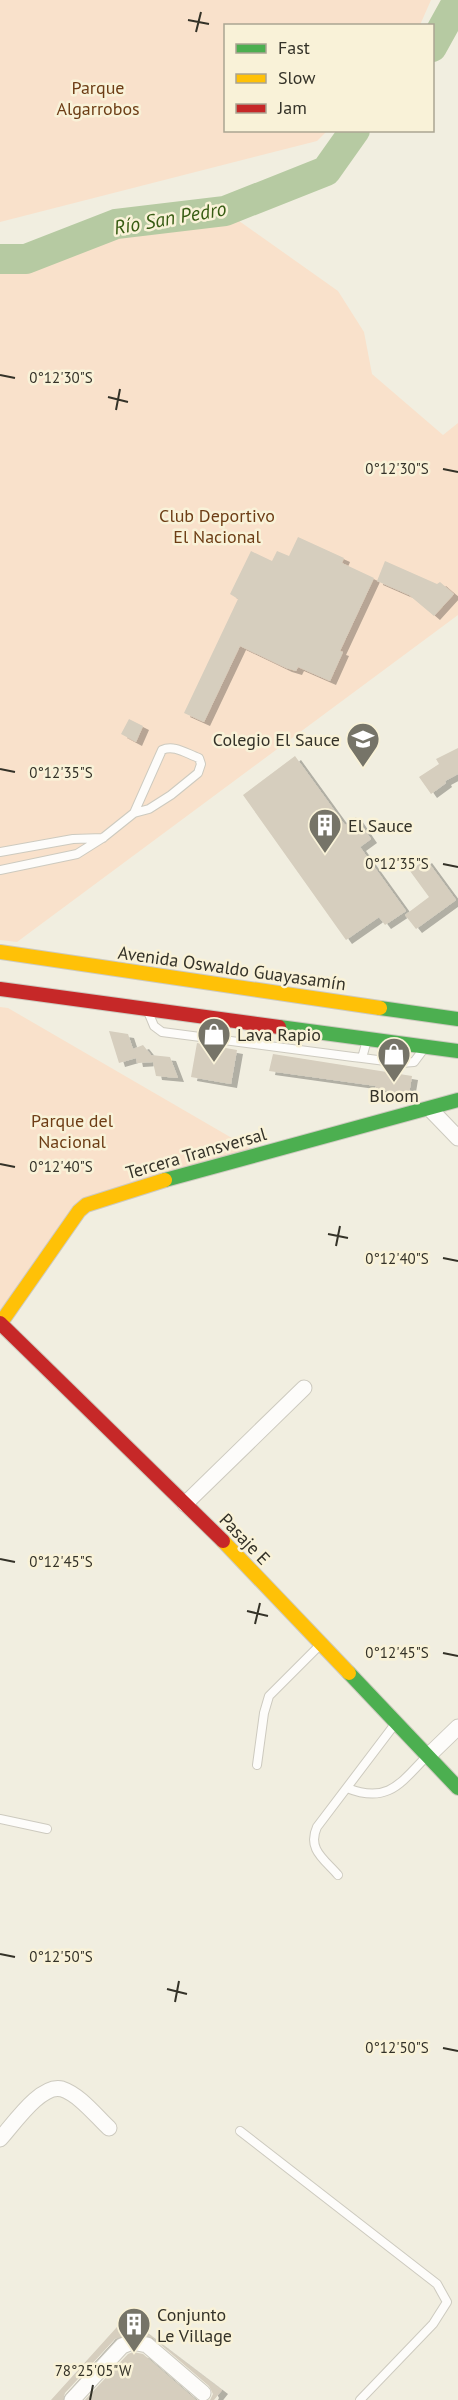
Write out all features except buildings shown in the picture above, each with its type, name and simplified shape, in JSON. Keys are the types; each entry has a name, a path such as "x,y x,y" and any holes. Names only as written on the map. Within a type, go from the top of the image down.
{"street":[{"name":"Avenida Oswaldo Guayasamín","path":"0,952 458,1019"},
{"path":"0,989 458,1051"},
{"name":"Tercera Transversal","path":"0,1323 79,1211 86,1205 204,1168 458,1100"},
{"path":"430,1109 458,1138"},
{"name":"Pasaje E","path":"0,1323 185,1504 458,1788"},
{"path":"185,1504 304,1388"},
{"path":"428,1755 458,1727"},
{"path":"0,2139 41,2093 51,2089 62,2089 75,2096 109,2128"},
{"path":"72,2400 122,2346 132,2342 147,2345 203,2393"}],"lane":[{"path":"0,870 77,854 104,837 134,813 162,802 198,774 201,764 199,758 174,748 168,747 162,750 134,813"},
{"path":"0,852 73,839 104,837"},
{"path":"148,1010 154,1026 162,1032 401,1064 414,1062 424,1047"},
{"path":"362,1058 367,1039"},
{"path":"257,1765 264,1713 269,1696 321,1644"},
{"path":"338,1875 313,1846 312,1837 317,1827 396,1723"},
{"path":"347,1788 375,1795 391,1790 428,1755"},
{"path":"0,1819 47,1829"},
{"path":"240,2131 437,2284 444,2294 447,2302 433,2324 360,2400"}],"green space":[{"name":"Parque Algarrobos","path":"0,0 431,0 420,24 224,24 224,132 326,132 317,141 0,222"},
{"name":"Club Deportivo El Nacional","path":"225,211 338,291 364,332 372,374 443,435 458,423 458,615 17,942 0,940 0,259 26,259 116,224"},
{"name":"Parque del Nacional","path":"0,1007 8,1008 256,1152 84,1203 0,1320"}],"waterway":[{"name":"Río San Pedro","path":"434,43 458,0"},
{"name":"Río San Pedro","path":"0,259 26,259 116,224 225,211 326,171 354,132"}],"traffic: fast":[{"path":"380,1008 458,1019"},
{"path":"279,1027 458,1051"},
{"path":"165,1180 458,1100"},
{"path":"349,1673 458,1788"}],"traffic: slow":[{"path":"0,952 380,1008"},
{"path":"0,1324 79,1211 86,1205 165,1180"},
{"path":"223,1541 349,1673"}],"traffic: jam":[{"path":"0,989 279,1027"},
{"path":"0,1323 223,1541"}],"place":[{"name":"Colegio El Sauce","path":"363,768"},
{"name":"El Sauce","path":"325,854"},
{"name":"Lava Rapio","path":"214,1063"},
{"name":"Bloom","path":"394,1083"},
{"name":"Conjunto Le Village","path":"134,2353"}]}
